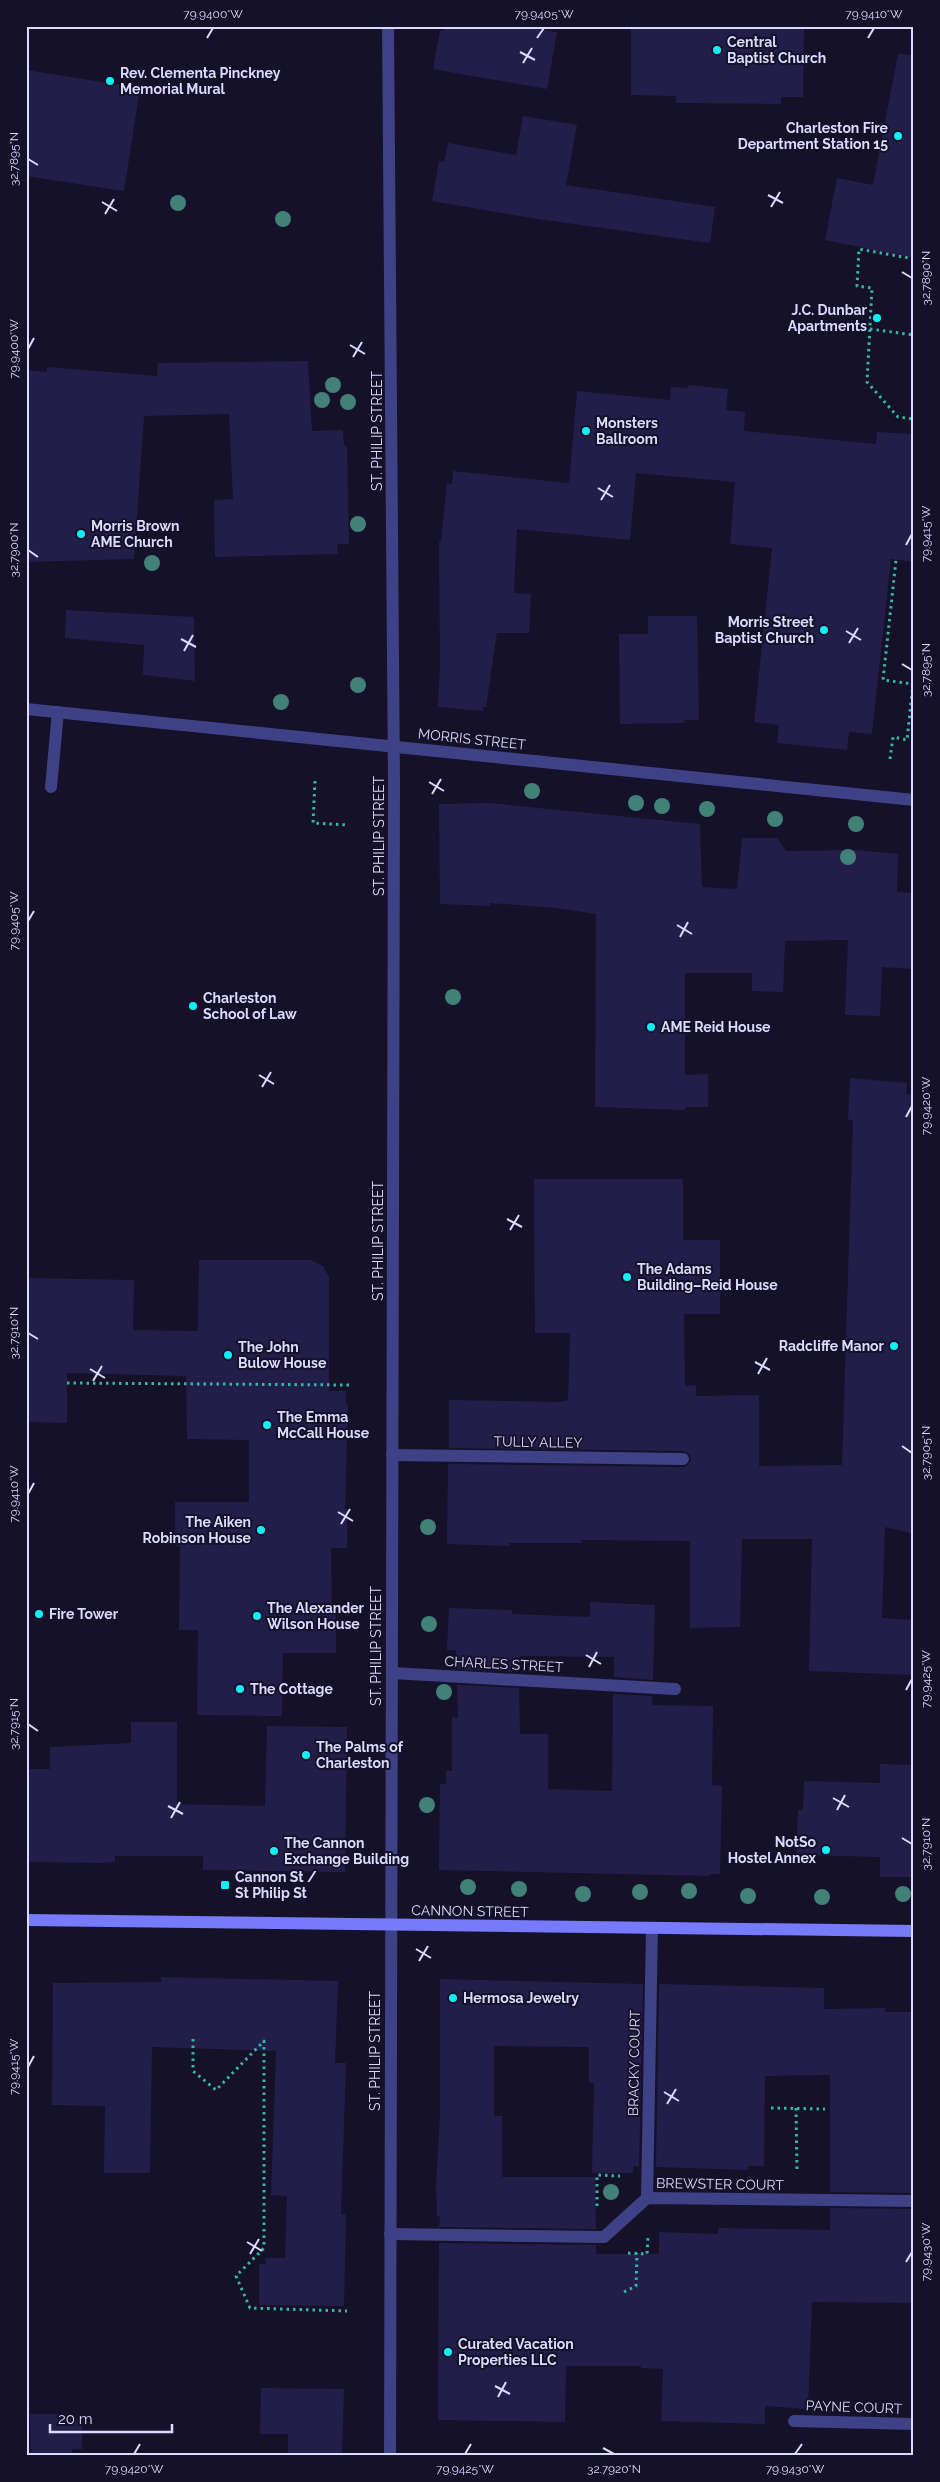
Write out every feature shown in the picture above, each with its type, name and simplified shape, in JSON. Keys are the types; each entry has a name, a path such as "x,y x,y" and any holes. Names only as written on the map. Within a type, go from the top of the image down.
{"main road":[{"name":"CANNON STREET","path":"26,1920 914,1931"}],"street":[{"name":"ST. PHILIP STREET","path":"388,26 394,746 390,2456"},
{"name":"MORRIS STREET","path":"26,709 914,800"},
{"path":"51,787 58,712"},
{"name":"TULLY ALLEY","path":"392,1455 683,1459"},
{"name":"CHARLES STREET","path":"392,1673 675,1689"},
{"name":"BRACKY COURT","path":"647,2198 652,1928"},
{"name":"BREWSTER COURT","path":"390,2234 604,2236 647,2198 914,2201"},
{"name":"PAYNE COURT","path":"794,2420 914,2424"}],"path":[{"path":"914,259 859,249 856,286 872,288 868,382 898,417 914,419"},
{"path":"870,329 914,335"},
{"path":"890,759 893,738 906,740 908,710 913,684 883,680 896,560"},
{"path":"315,780 313,823 349,825"},
{"path":"67,1383 350,1384"},
{"path":"193,2039 193,2071 216,2090 264,2041 264,2248 236,2276 250,2308 347,2311"},
{"path":"771,2108 825,2109"},
{"path":"796,2108 797,2177"},
{"path":"597,2214 597,2175 626,2176"},
{"path":"618,2253 647,2254 648,2235"},
{"path":"624,2292 636,2286 637,2253"}],"building":[{"path":"444,26 519,26 557,32 547,89 433,69 440,31 444,31"},
{"name":"Central Baptist Church","path":"631,26 804,26 803,97 781,97 781,104 676,103 676,96 631,95"},
{"path":"898,54 914,55 914,258 825,240 837,178 873,185"},
{"path":"26,70 140,88 124,191 26,176"},
{"path":"523,116 577,125 566,185 715,207 710,243 538,219 432,201 439,161 444,162 448,143 516,155"},
{"name":"Morris Brown AME Church","path":"308,361 312,431 343,430 344,446 347,446 349,544 337,544 338,554 215,557 214,500 233,499 229,414 144,416 134,559 26,562 26,370 47,372 47,367 157,376 158,363"},
{"path":"688,385 728,389 726,410 745,412 744,431 876,444 877,432 914,434 914,562 891,559 872,734 849,732 847,750 777,743 779,725 754,722 772,548 730,544 735,482 636,473 630,540 517,529 514,593 531,594 529,633 497,633 486,707 483,707 483,711 438,707 440,665 439,542 441,542 447,483 452,484 453,471 569,483 577,391 670,400 671,387 687,388"},
{"path":"66,610 194,617 195,681 143,675 144,645 65,638"},
{"path":"648,616 697,616 699,720 685,720 684,723 620,724 619,634 648,634"},
{"path":"489,803 700,824 702,887 737,889 742,838 777,838 786,851 856,850 898,854 897,892 914,893 914,969 882,967 880,1016 845,1015 848,940 785,941 783,992 752,991 752,973 685,973 685,1075 708,1074 708,1107 685,1107 685,1110 595,1107 596,914 556,908 490,903 490,906 440,904 439,804"},
{"path":"850,1078 907,1083 906,1094 914,1095 914,1534 885,1527 882,1618 914,1620 914,1675 809,1671 812,1539 742,1539 740,1627 690,1628 690,1541 582,1540 582,1543 509,1543 509,1546 447,1544 448,1464 683,1467 687,1466 691,1460 690,1455 683,1451 449,1448 449,1400 559,1402 568,1400 570,1333 535,1333 534,1179 683,1179 683,1240 720,1240 720,1314 684,1314 685,1386 696,1385 696,1396 759,1395 759,1466 842,1465 853,1120 848,1120"},
{"path":"199,1260 311,1260 323,1266 329,1277 329,1391 346,1391 346,1405 348,1405 345,1509 347,1509 347,1548 331,1548 332,1612 336,1612 336,1653 283,1653 282,1716 197,1715 198,1630 179,1630 180,1546 175,1546 175,1502 249,1502 249,1440 187,1439 186,1376 67,1373 67,1423 26,1422 26,1278 134,1280 133,1330 198,1331"},
{"path":"590,1602 655,1605 653,1680 614,1677 614,1657 518,1656 519,1672 457,1669 456,1650 447,1650 449,1608 512,1610 512,1614 590,1617"},
{"path":"457,1685 519,1688 520,1734 548,1734 548,1789 612,1791 613,1694 652,1696 652,1705 713,1706 712,1785 722,1786 720,1874 710,1874 710,1876 439,1870 440,1784 446,1784 446,1771 452,1771 452,1717 458,1718"},
{"path":"131,1722 177,1722 177,1804 265,1806 267,1726 347,1727 345,1872 203,1870 203,1856 115,1856 115,1862 101,1863 26,1862 26,1769 50,1769 50,1747 131,1743"},
{"path":"880,1764 914,1765 914,1877 880,1877 880,1857 796,1855 798,1810 803,1810 804,1781 880,1783"},
{"path":"161,1977 338,1981 335,2063 346,2063 341,2214 346,2215 344,2306 259,2305 259,2264 266,2264 265,2258 285,2258 287,2196 271,2195 276,2051 152,2047 150,2173 104,2173 105,2106 52,2105 53,1983 161,1982"},
{"path":"440,1979 643,1984 639,2167 633,2166 633,2173 592,2173 594,2083 589,2083 589,2047 494,2046 494,2116 502,2116 502,2177 595,2177 596,2229 439,2227 440,2216 437,2216 436,2186 440,2116"},
{"path":"659,1984 824,1988 824,2009 885,2008 885,2012 914,2012 914,2193 830,2192 830,2075 765,2076 764,2166 748,2166 748,2170 656,2167"},
{"path":"830,2208 914,2209 914,2303 812,2302 808,2409 765,2406 765,2424 661,2421 663,2369 641,2368 641,2366 566,2366 565,2422 438,2420 439,2243 596,2245 596,2254 659,2254 659,2232 718,2234 718,2228 830,2230"},
{"path":"261,2388 344,2389 342,2456 288,2456 288,2434 260,2434"},
{"path":"30,2414 72,2414 72,2418 82,2418 82,2449 72,2449 72,2456 31,2456"}],"place":[{"name":"Central Baptist Church","path":"717,50"},
{"name":"Rev. Clementa Pinckney Memorial Mural","path":"110,81"},
{"name":"Charleston Fire Department Station 15","path":"898,136"},
{"name":"J.C. Dunbar Apartments","path":"877,318"},
{"name":"Monsters Ballroom","path":"586,431"},
{"name":"Morris Brown AME Church","path":"81,534"},
{"name":"Morris Street Baptist Church","path":"824,630"},
{"name":"Charleston School of Law","path":"193,1006"},
{"name":"AME Reid House","path":"651,1027"},
{"name":"The Adams Building–Reid House","path":"627,1277"},
{"name":"Radcliffe Manor","path":"894,1346"},
{"name":"The John Bulow House","path":"228,1355"},
{"name":"The Emma McCall House","path":"267,1425"},
{"name":"The Aiken Robinson House","path":"261,1530"},
{"name":"Fire Tower","path":"39,1614"},
{"name":"The Alexander Wilson House","path":"257,1616"},
{"name":"The Cottage","path":"240,1689"},
{"name":"The Palms of Charleston","path":"306,1755"},
{"name":"NotSo Hostel Annex","path":"826,1850"},
{"name":"The Cannon Exchange Building","path":"274,1851"},
{"name":"Cannon St / St Philip St","path":"225,1885"},
{"name":"Hermosa Jewelry","path":"453,1998"},
{"name":"Curated Vacation Properties LLC","path":"448,2352"}]}
